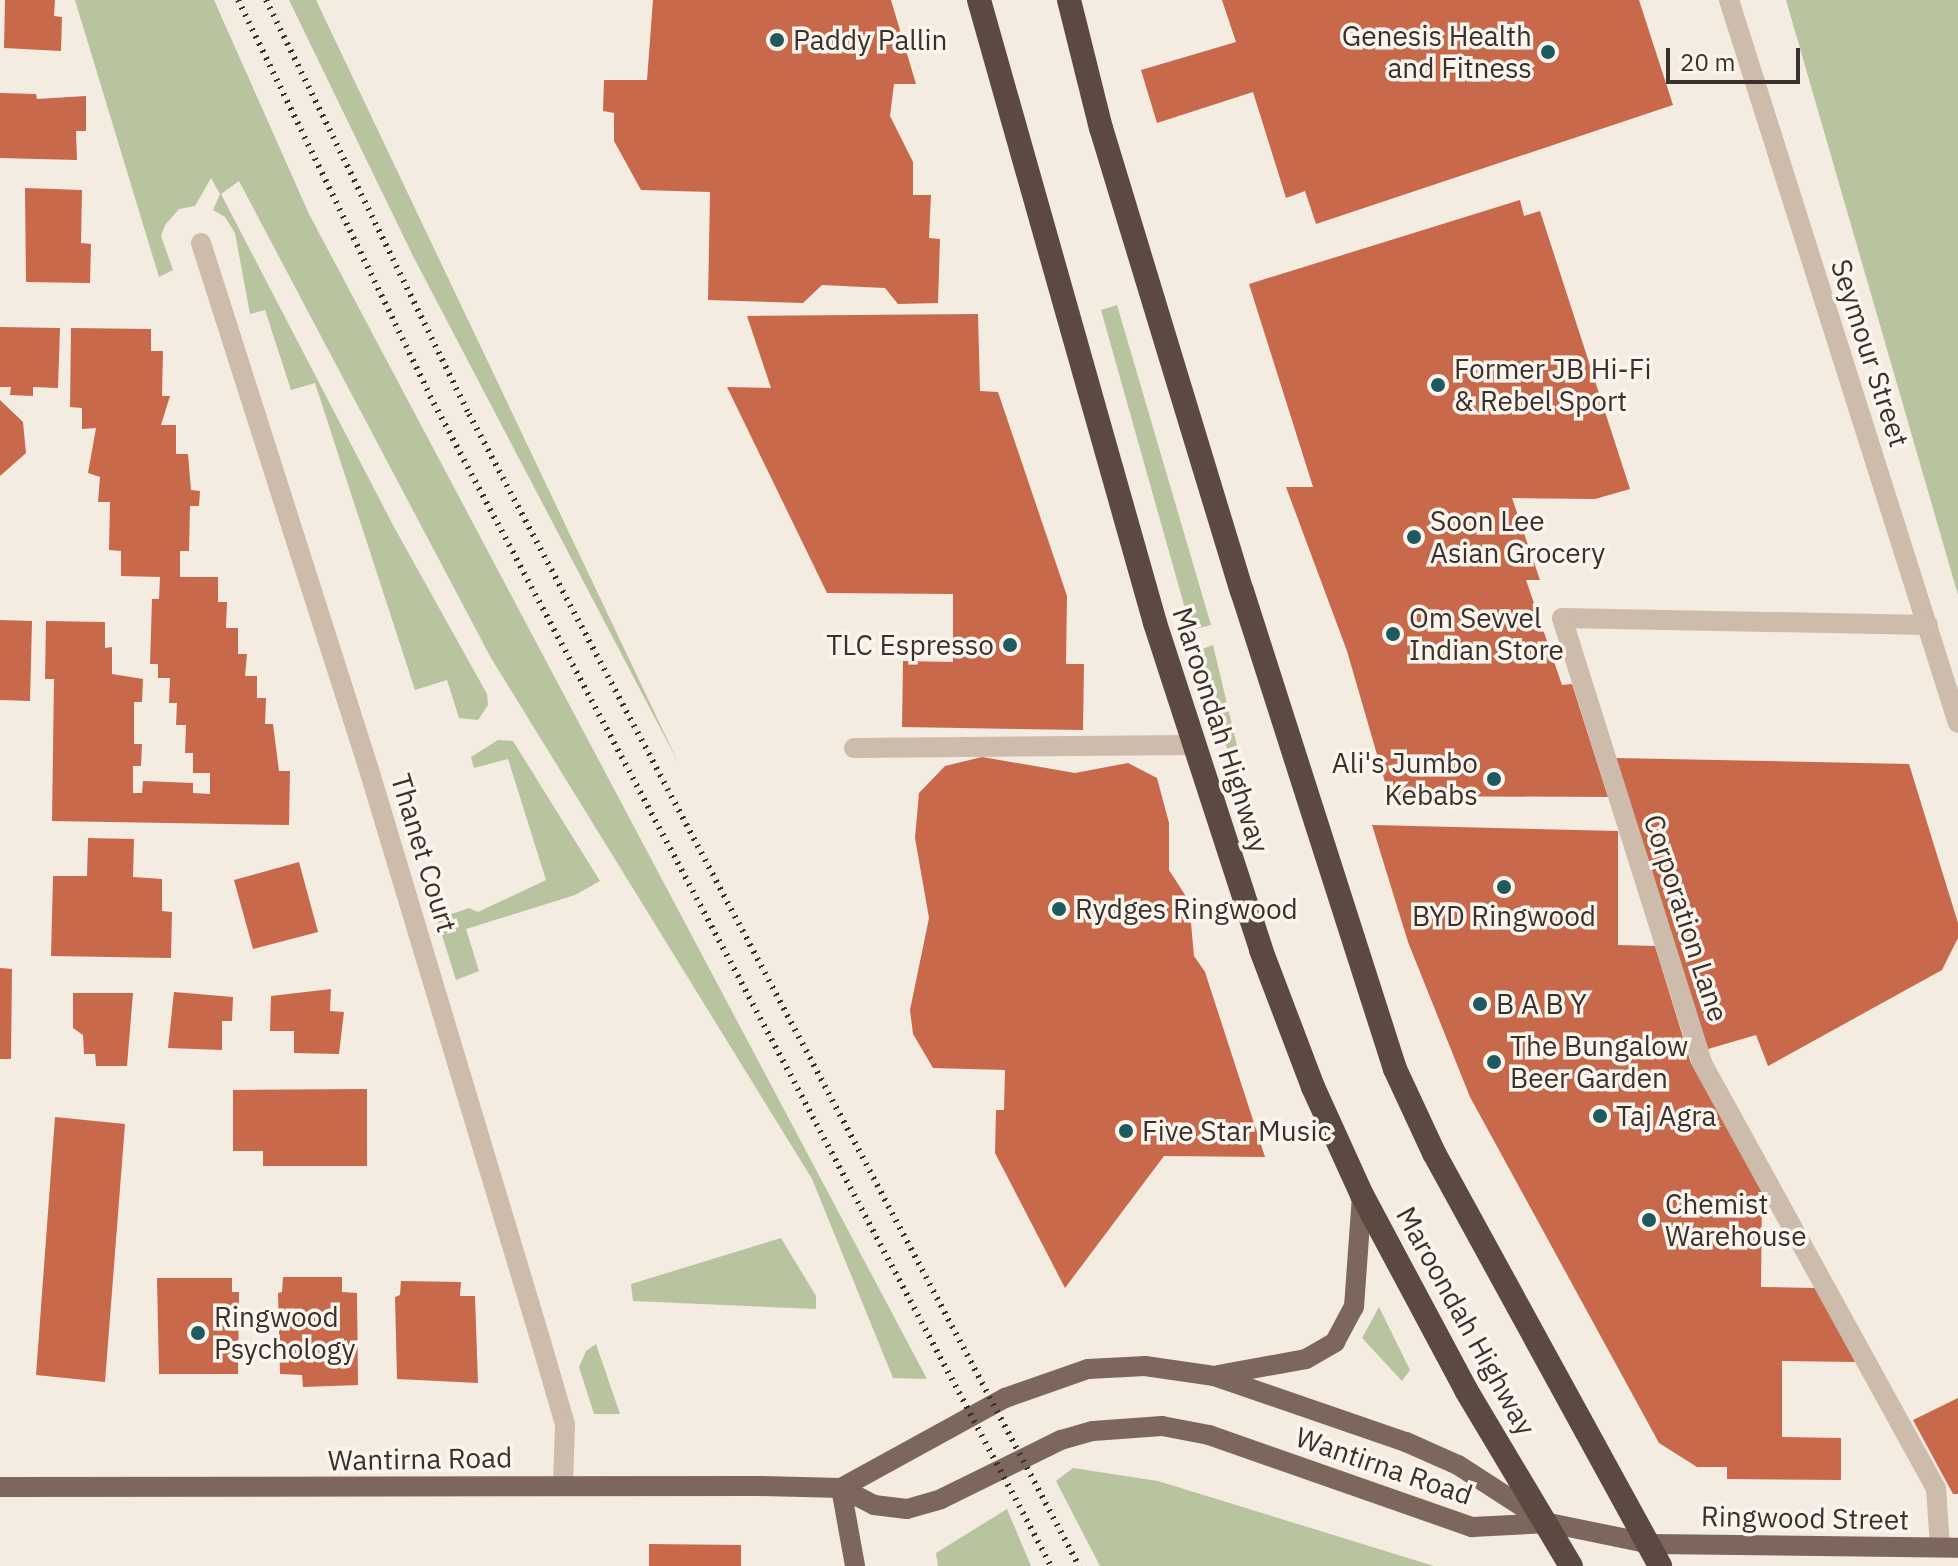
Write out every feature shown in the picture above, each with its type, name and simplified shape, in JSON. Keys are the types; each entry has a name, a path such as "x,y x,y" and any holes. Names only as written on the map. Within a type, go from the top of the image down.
{"highway":[{"name":"Maroondah Highway","path":"979,0 1194,745 1261,950 1313,1087 1362,1195 1466,1390 1549,1523 1571,1566"},
{"name":"Maroondah Highway","path":"1069,0 1101,128 1237,576 1395,1069 1434,1153 1656,1555"}],"main road":[{"path":"1214,1376 1306,1359 1335,1342 1354,1307 1362,1195"},
{"name":"Wantirna Road","path":"841,1488 1005,1398 1054,1378 1122,1365 1214,1376 1434,1453 1549,1523"},
{"name":"Wantirna Road","path":"0,1487 563,1485 841,1488 874,1505 907,1509 941,1499 1061,1440 1093,1431 1162,1426 1209,1435 1472,1527 1549,1523"},
{"path":"841,1488 855,1566"},
{"name":"Ringwood Street","path":"1549,1523 1656,1555 1949,1548"}],"street":[{"name":"Seymour Street","path":"1729,0 1958,723"},
{"name":"Thanet Court","path":"201,243 379,801 565,1424 563,1485"},
{"name":"Corporation Lane","path":"1928,625 1562,618 1702,1063 1936,1488 1949,1548"},
{"path":"854,748 1194,745"}],"green space":[{"path":"75,0 214,0 309,214 927,1379 893,1378 812,1179 491,658 239,181 221,194 394,527 487,694 488,705 478,720 459,718 447,680 415,690 315,383 291,390 265,310 250,314 235,233 225,217 213,210 220,194 211,178 195,206 179,209 165,225 161,236 173,270 159,277"},
{"path":"289,0 316,0 678,762 413,256"},
{"path":"1786,0 1958,0 1958,595"},
{"path":"1117,305 1211,625 1191,630 1101,310"},
{"path":"1213,645 1238,750 1229,755 1197,651"},
{"path":"498,740 513,741 600,881 575,895 466,929 479,971 456,980 437,919 469,908 478,912 546,880 508,759 474,768 471,757"},
{"path":"781,1238 816,1296 816,1309 633,1301 631,1284"},
{"path":"1379,1307 1410,1370 1402,1381 1362,1338"},
{"path":"596,1344 620,1414 594,1414 579,1367 586,1351"},
{"path":"1073,1468 1158,1481 1434,1566 1100,1566 1056,1481"},
{"path":"1007,1509 1031,1566 938,1566 936,1553"}],"building":[{"path":"5,0 55,0 54,16 62,17 61,51 4,48"},
{"path":"653,0 891,0 916,84 894,84 890,116 913,162 913,195 931,195 929,238 940,239 938,303 898,304 885,288 822,285 803,303 708,300 710,192 641,190 614,141 614,113 603,111 604,80 647,80"},
{"path":"1222,0 1639,0 1673,105 1316,224 1305,191 1286,198 1253,92 1157,123 1141,70 1236,42"},
{"path":"0,93 36,94 37,99 86,96 86,131 76,131 77,160 0,158"},
{"path":"25,188 82,190 81,243 91,244 90,283 26,282"},
{"path":"1520,200 1524,216 1540,211 1630,489 1595,499 1512,498 1540,580 1526,580 1562,685 1572,684 1608,797 1389,796 1347,651 1286,487 1313,487 1249,284"},
{"path":"978,314 980,391 998,392 1067,596 1066,664 1084,664 1083,730 902,727 903,661 953,662 953,594 827,593 727,387 771,388 747,316"},
{"path":"0,327 60,328 58,388 33,387 33,396 10,395 11,387 0,387"},
{"path":"71,328 151,329 151,351 163,351 162,396 170,396 161,425 176,425 176,454 188,454 191,490 200,491 199,506 190,506 189,551 180,551 180,577 218,577 218,602 227,602 226,628 238,628 238,654 247,654 245,676 257,676 257,698 266,698 265,724 273,724 279,771 290,771 289,825 52,821 54,679 45,679 46,621 105,622 105,648 112,647 112,674 143,679 142,702 134,702 134,744 142,744 141,766 133,766 133,793 142,793 143,781 193,783 193,793 210,794 210,773 193,773 193,753 185,753 186,725 176,725 177,703 169,703 170,678 158,678 158,664 150,664 152,599 159,599 160,577 121,576 121,551 109,550 110,502 98,502 100,477 88,473 96,428 82,429 82,408 70,407"},
{"path":"0,400 23,422 26,453 0,476"},
{"path":"0,620 32,621 30,701 0,700"},
{"name":"Rydges Ringwood","path":"982,757 1075,773 1128,763 1157,778 1169,823 1169,870 1189,901 1194,956 1205,972 1265,1157 1164,1156 1065,1288 995,1153 996,1110 1004,1110 1005,1070 933,1068 913,1034 910,1010 929,918 915,838 919,793 945,766"},
{"path":"1616,758 1909,764 1958,923 1958,938 1942,970 1768,1066 1756,1035 1708,1049"},
{"path":"1372,825 1618,831 1618,945 1655,946 1691,1063 1762,1191 1761,1287 1815,1288 1857,1362 1782,1361 1782,1437 1841,1438 1841,1480 1727,1479 1727,1467 1697,1467 1659,1443 1470,1097 1408,942"},
{"path":"88,838 134,839 133,877 162,879 162,911 172,912 171,958 51,956 53,876 87,876"},
{"path":"299,862 318,932 253,949 234,880"},
{"path":"0,968 12,969 11,1059 0,1059"},
{"path":"331,989 330,1011 344,1012 339,1054 294,1053 294,1031 270,1031 271,996"},
{"path":"174,992 233,997 232,1021 222,1021 222,1050 168,1048"},
{"path":"73,993 133,993 127,1066 96,1066 95,1054 84,1054 83,1035 73,1028"},
{"path":"367,1089 367,1166 263,1166 263,1151 233,1151 233,1090"},
{"path":"55,1117 125,1124 105,1382 36,1375"},
{"path":"283,1277 342,1277 342,1292 357,1293 358,1385 303,1387 302,1375 280,1374 278,1293 282,1292"},
{"name":"Ringwood Psychology","path":"157,1278 232,1278 232,1292 239,1292 238,1374 159,1374"},
{"path":"401,1281 461,1282 460,1296 475,1296 478,1383 397,1379 395,1297 400,1295"},
{"path":"1958,1398 1958,1494 1953,1494 1913,1420"},
{"path":"649,1544 741,1545 741,1566 649,1566"}],"railway":[{"path":"238,0 430,396 1051,1566"},
{"path":"266,0 469,414 1079,1566"}],"place":[{"name":"Paddy Pallin","path":"777,40"},
{"name":"Genesis Health and Fitness","path":"1548,52"},
{"name":"Former JB Hi-Fi & Rebel Sport","path":"1438,385"},
{"name":"Soon Lee Asian Grocery","path":"1414,537"},
{"name":"Om Sevvel Indian Store","path":"1393,634"},
{"name":"TLC Espresso","path":"1010,645"},
{"name":"Ali's Jumbo Kebabs","path":"1494,779"},
{"name":"BYD Ringwood","path":"1504,887"},
{"name":"Rydges Ringwood","path":"1059,909"},
{"name":"B A B Y","path":"1480,1004"},
{"name":"The Bungalow Beer Garden","path":"1494,1062"},
{"name":"Taj Agra","path":"1600,1116"},
{"name":"Five Star Music","path":"1126,1131"},
{"name":"Chemist Warehouse","path":"1649,1220"},
{"name":"Ringwood Psychology","path":"198,1333"}]}
